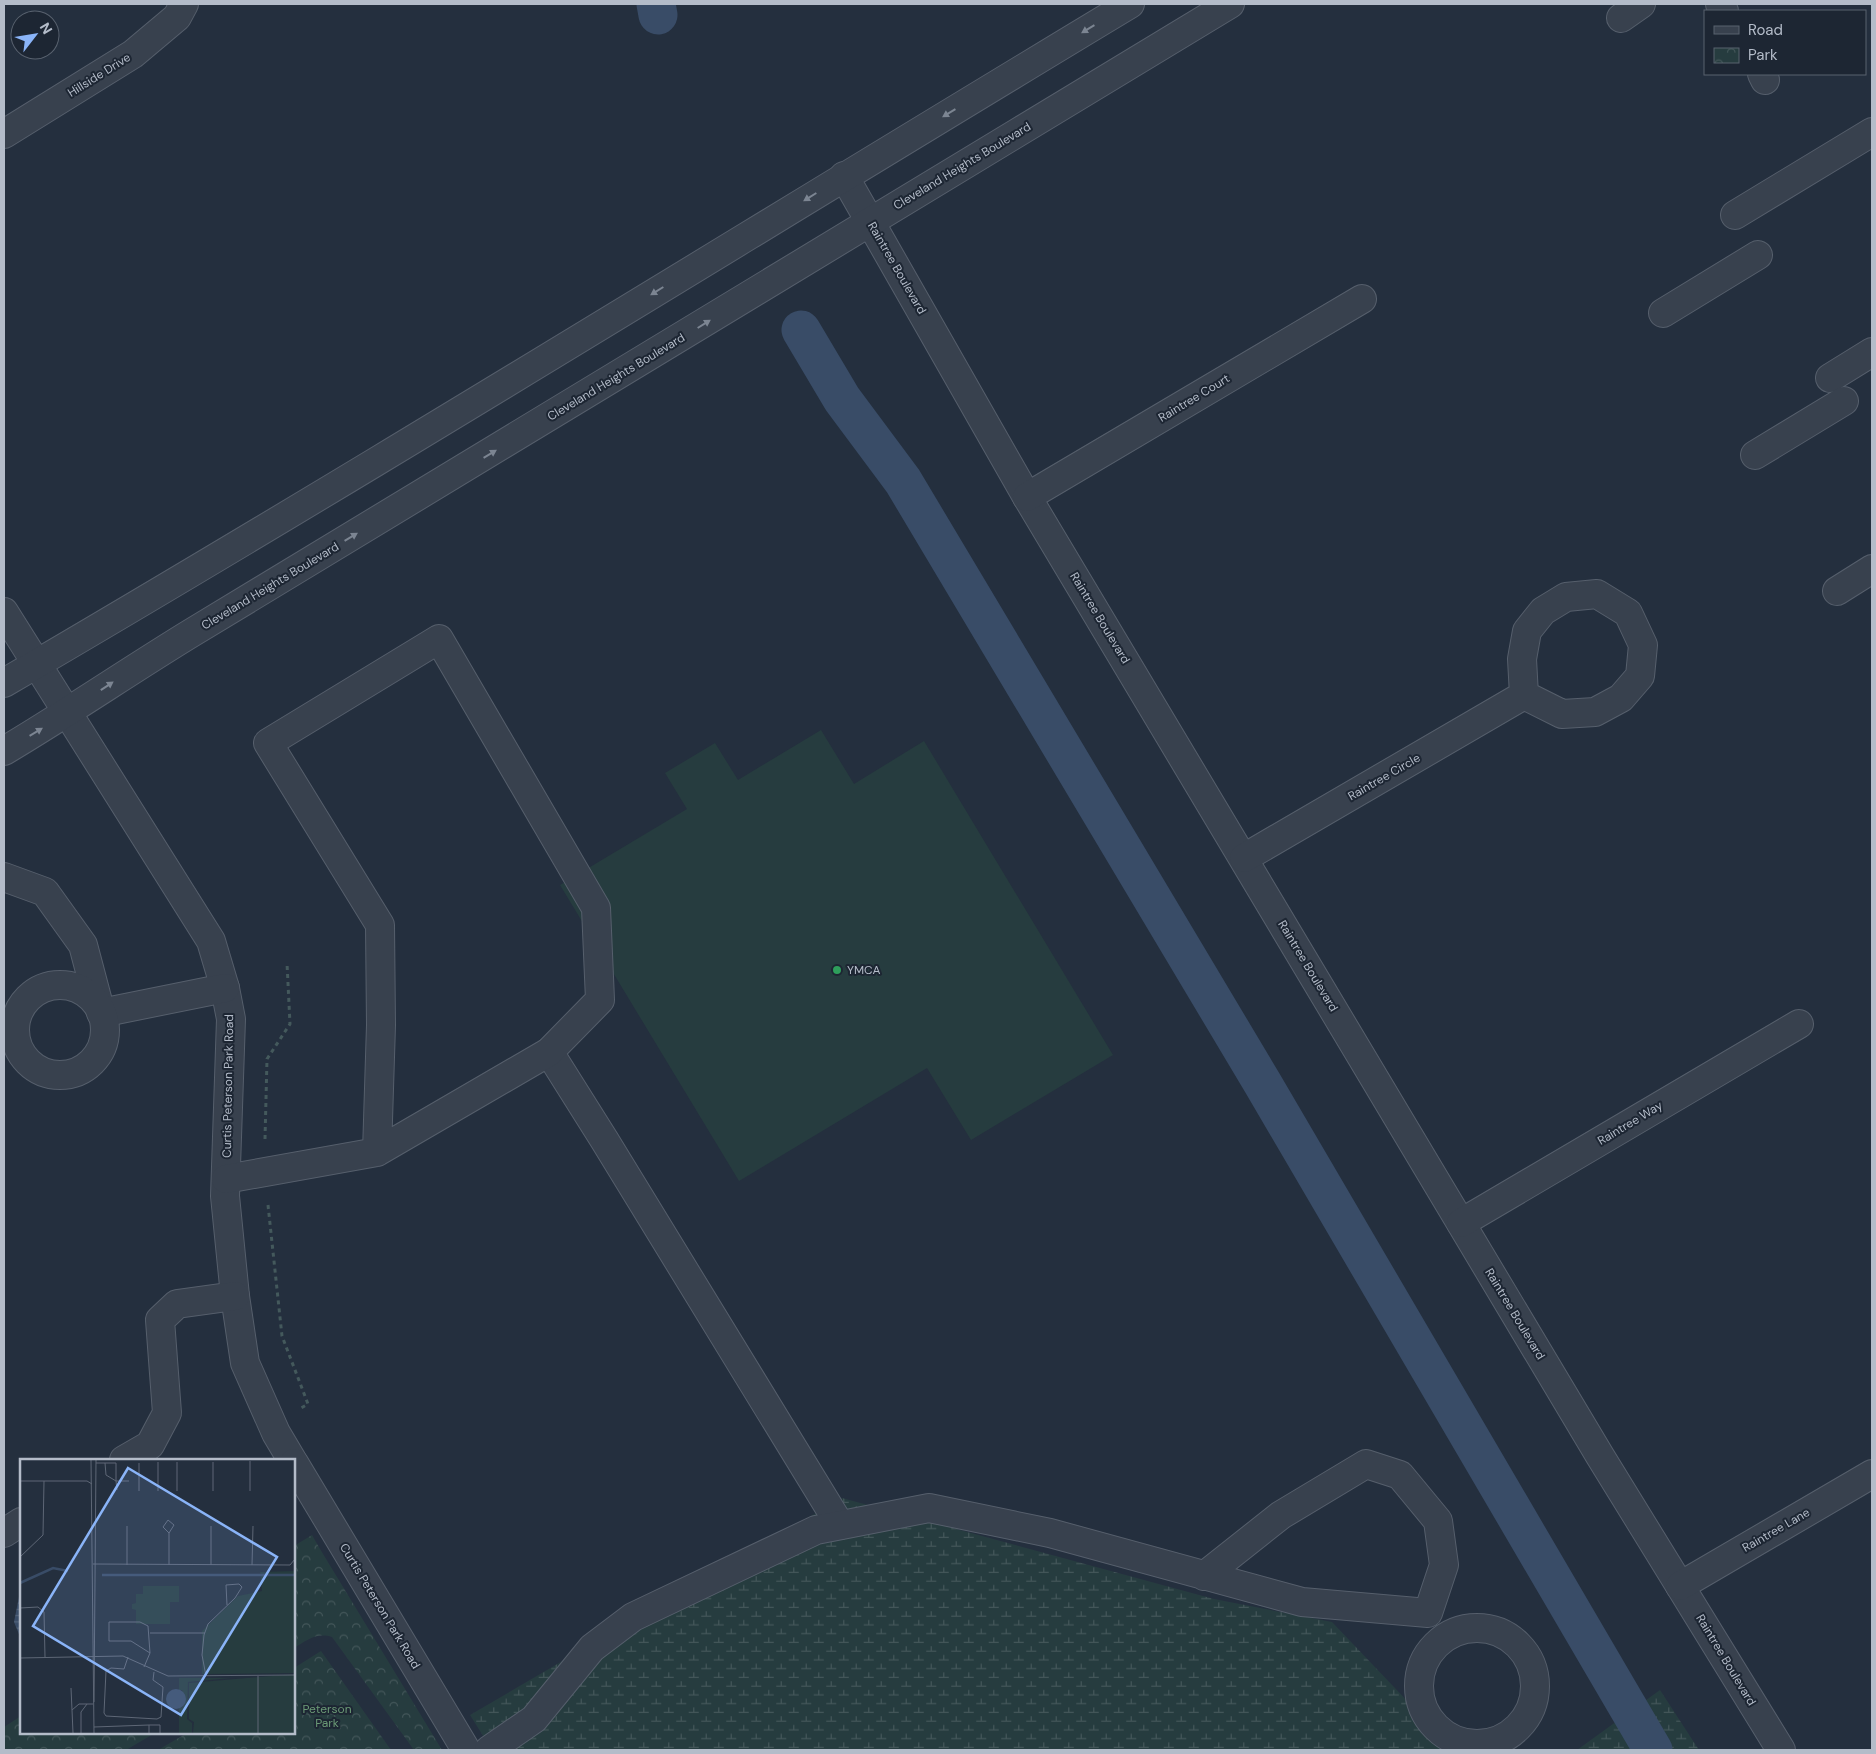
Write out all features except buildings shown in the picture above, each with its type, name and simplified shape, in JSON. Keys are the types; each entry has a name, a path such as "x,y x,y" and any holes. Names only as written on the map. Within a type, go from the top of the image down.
{"street":[{"name":"Hillside Drive","path":"4,134 133,54 178,17 184,4"},
{"path":"4,683 530,369 844,176 1130,4"},
{"name":"Cleveland Heights Boulevard","path":"4,751 67,714 143,662 581,399 1230,4"},
{"path":"1735,214 1872,132"},
{"name":"Raintree Boulevard","path":"844,176 1027,497 1600,1456 1781,1750"},
{"path":"1663,313 1758,255"},
{"name":"Raintree Court","path":"1027,497 1362,299"},
{"path":"1830,378 1872,352"},
{"path":"1755,455 1844,401"},
{"path":"1837,591 1872,569"},
{"path":"1597,594 1628,613 1643,645 1640,676 1621,698 1594,712 1562,714 1524,695 1522,659 1527,631 1544,611 1566,597 1597,594"},
{"name":"Curtis Peterson Park Road","path":"4,612 211,941 226,988 232,1019 225,1196 235,1296 245,1363 276,1433 291,1459"},
{"path":"226,1180 377,1152 549,1052 600,1000 596,908 439,639 268,743 380,925 381,1025 377,1152"},
{"name":"Raintree Circle","path":"1244,858 1524,695"},
{"path":"4,877 45,892 83,945 101,1013 226,988"},
{"name":"Raintree Way","path":"1461,1223 1799,1024"},
{"path":"549,1052 840,1525"},
{"path":"126,1459 150,1445 167,1413 160,1320 177,1304 235,1296"},
{"path":"1204,1576 1281,1515 1366,1464 1400,1475 1438,1521 1444,1565 1428,1613 1434,1646 1427,1657 1420,1677 1422,1704 1431,1722 1447,1736 1477,1745 1498,1741 1521,1726 1531,1708 1536,1692 1533,1671 1528,1659 1516,1643 1495,1631 1470,1628 1451,1634 1434,1646"},
{"name":"Curtis Peterson Park Road","path":"295,1465 466,1750"},
{"name":"Raintree Lane","path":"1680,1586 1872,1474"},
{"path":"488,1750 534,1719 592,1648 633,1617 816,1530 929,1508 1050,1533 1302,1602 1428,1613"},
{"path":"4,1533 20,1523"}],"green space":[{"name":"YMCA","path":"821,730 854,784 924,741 1113,1055 971,1140 927,1068 739,1181 560,885 687,809 665,773 715,743 738,780"},
{"path":"842,1498 1214,1599 1332,1622 1454,1750 492,1750 470,1715"},
{"path":"312,1535 442,1750 414,1750 332,1637 317,1636 295,1647 295,1545"},
{"name":"Peterson Park","path":"321,1651 391,1750 158,1750 185,1734 295,1734 295,1667"},
{"path":"1660,1690 1699,1750 1577,1750"},
{"path":"20,1717 20,1734 153,1734 126,1750 4,1750 4,1727"}],"water":[{"path":"20,1592 20,1637 14,1622"}],"waterway":[{"path":"656,4 658,15"},
{"path":"801,330 842,399 903,481 1263,1084 1653,1750"}],"place":[{"name":"YMCA","path":"837,970"}]}
